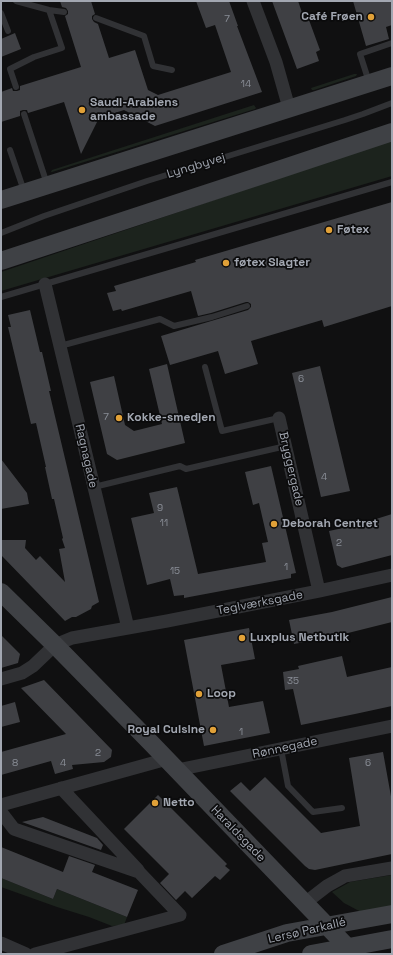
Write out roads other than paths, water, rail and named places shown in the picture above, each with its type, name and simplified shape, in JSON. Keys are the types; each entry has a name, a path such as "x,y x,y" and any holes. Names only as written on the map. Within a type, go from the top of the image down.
{"street":[{"path":"253,1 276,62 287,100"},
{"path":"1,200 287,100 369,83 392,76"},
{"path":"1,260 392,132"},
{"name":"Ragnagade","path":"45,284 128,628"},
{"name":"Bryggergade","path":"279,418 319,591"},
{"name":"Teglværksgade","path":"128,628 319,591 392,575"},
{"name":"Haraldsgade","path":"1,592 172,764 351,951"},
{"path":"1,679 22,673 55,645 72,638 128,628"},
{"name":"Rønnegade","path":"1,805 61,788 172,764 281,749 392,726"},
{"path":"36,954 180,915 61,788"},
{"path":"1,812 14,829 139,872"},
{"path":"306,903 327,886 345,876 392,868"},
{"name":"Lersø Parkallé","path":"223,954 287,933 392,914"},
{"name":"Lersø Parkallé","path":"311,954 351,951 392,938"},
{"path":"1,943 26,954"}],"lane":[{"path":"16,1 49,10 64,12"},
{"path":"16,87 10,69 34,57 62,48 49,10"},
{"path":"1,13 8,31"},
{"path":"96,18 144,36 153,66 172,70"},
{"path":"369,83 360,54 392,44"},
{"name":"Lyngbyvej","path":"1,234 44,216 140,184 364,114 392,103"},
{"path":"24,114 47,185"},
{"path":"10,150 24,193"},
{"path":"1,297 392,182"},
{"path":"60,346 160,319 174,326 212,317 247,306"},
{"path":"204,367 222,432 279,418"},
{"path":"94,487 180,466 186,469 286,446"},
{"path":"281,749 288,786 313,812 342,808"}],"place":[{"name":"Café Frøen","path":"371,17"},
{"name":"Saudi-Arabiens ambassade","path":"82,110"},
{"name":"Føtex","path":"329,230"},
{"name":"føtex Slagter","path":"226,263"},
{"name":"Kokke-smedjen","path":"119,418"},
{"name":"Deborah Centret","path":"274,524"},
{"name":"Luxplus Netbutik","path":"242,638"},
{"name":"Loop","path":"199,694"},
{"name":"Royal Cuisine","path":"213,730"},
{"name":"Netto","path":"155,803"}]}
